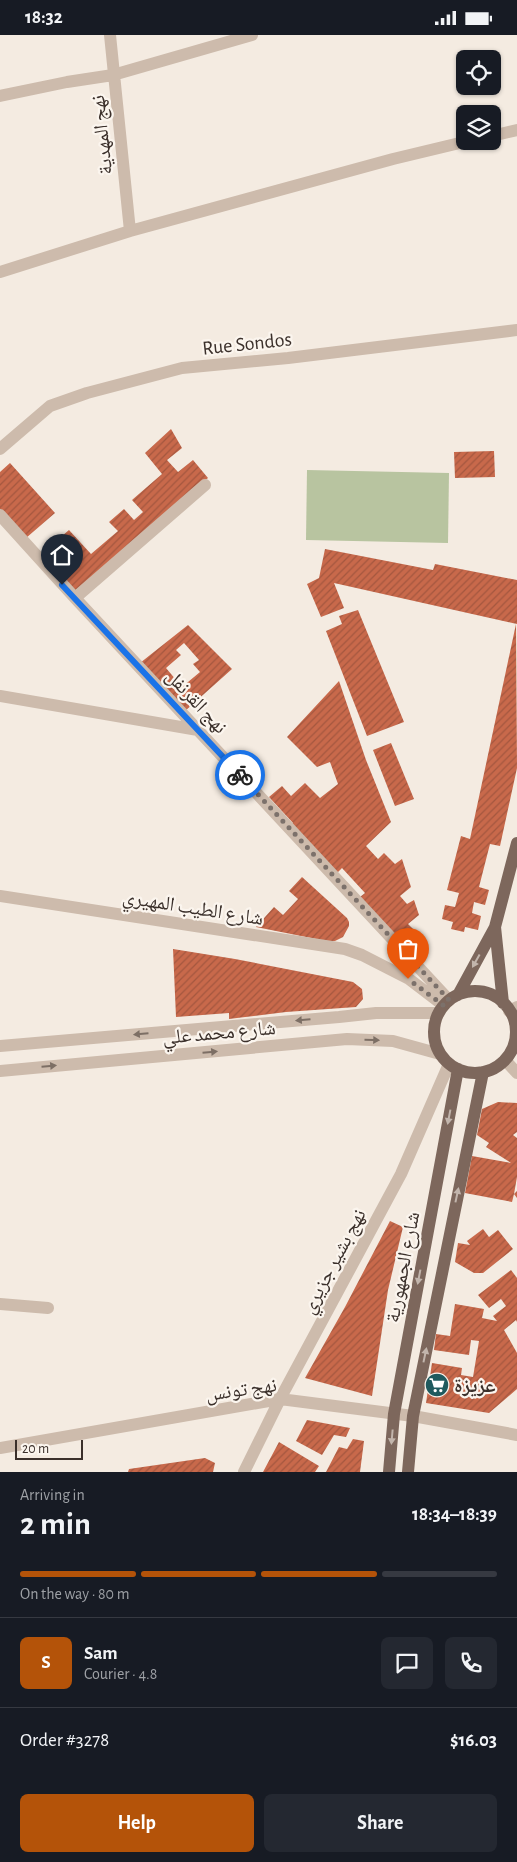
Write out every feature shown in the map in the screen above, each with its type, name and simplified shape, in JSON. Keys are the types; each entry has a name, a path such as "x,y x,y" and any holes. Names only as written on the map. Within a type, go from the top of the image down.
{"main road":[{"path":"495,927 512,1011 515,1031 514,1044 510,1057 495,1068 483,1072 470,1073 453,1067 440,1054 435,1041 434,1027 495,927 517,843"},
{"path":"447,1003 470,991 482,992 493,996 512,1011"},
{"name":"شارع الجمهورية","path":"388,1472 394,1414 453,1067"},
{"name":"شارع الجمهورية","path":"408,1472 412,1416 483,1072"}],"street":[{"name":"نهج المهدية","path":"110,35 130,231"},
{"path":"0,96 67,82 113,75 252,35"},
{"path":"501,134 517,130"},
{"path":"0,272 130,231 383,161 456,144"},
{"name":"Rue Sondos","path":"0,449 50,406 87,393 182,368 288,358 517,330"},
{"path":"75,599 205,485"},
{"name":"نهج القرنفل","path":"0,515 447,1003"},
{"path":"0,696 198,730"},
{"name":"شارع الطيب المهيري","path":"0,896 345,949 378,963 447,1003"},
{"name":"شارع محمد علي","path":"0,1046 339,1017 447,1003"},
{"name":"شارع محمد علي","path":"0,1071 347,1039 392,1041 440,1054"},
{"path":"510,1057 517,1073"},
{"name":"نهج بشير جزيري","path":"244,1472 280,1399 401,1174 453,1067"},
{"path":"0,1304 48,1308"},
{"name":"نهج تونس","path":"0,1448 280,1399 412,1416 517,1435"}],"green space":[{"path":"307,470 449,473 448,543 306,540"}],"building":[{"path":"171,429 182,448 167,460 178,472 193,460 208,478 74,596 39,556 69,530 91,554 118,531 109,522 124,509 134,520 143,512 132,500 162,474 145,453"},
{"path":"494,451 495,477 455,478 454,452"},
{"path":"10,463 55,513 26,538 0,509 0,472"},
{"path":"325,549 433,570 435,564 517,580 517,624 334,583 344,608 321,617 307,584 319,578"},
{"path":"358,610 404,722 367,736 326,631 342,624 339,616"},
{"path":"516,624 517,768 500,846 490,844 479,887 489,890 485,905 474,902 472,913 481,916 478,930 465,927 464,932 451,929 453,922 442,919 445,905 455,907 459,893 447,890 461,836 470,839"},
{"path":"188,625 232,669 185,711 140,663","holes":["184,643 199,660 193,664 200,672 182,687 166,668 181,655 176,650"]},
{"path":"339,681 366,760 391,822 366,846 378,859 384,853 395,864 402,859 411,887 400,896 407,904 414,900 419,915 408,924 416,932 403,943 360,897 365,893 342,868 336,874 289,826 293,823 269,797 282,786 291,796 305,783 320,798 338,784 330,762 317,767 287,737"},
{"path":"391,743 414,799 395,806 373,750"},
{"path":"302,877 347,918 349,926 343,937 335,941 326,941 256,927 274,907 283,915 298,899 289,891"},
{"path":"173,949 353,982 362,989 363,999 356,1007 286,1012 229,1019 229,1013 176,1017"},
{"path":"498,1102 517,1103 517,1132 513,1135 517,1138 517,1177 512,1202 465,1193 472,1156 511,1163 486,1147 489,1143 477,1135 482,1109"},
{"path":"390,1221 403,1227 388,1290 372,1396 305,1378 345,1307"},
{"path":"483,1229 489,1237 498,1230 513,1249 483,1273 474,1273 455,1262 458,1243 470,1245 467,1241"},
{"path":"511,1270 517,1278 517,1322 516,1320 504,1330 517,1353 517,1389 489,1413 426,1403 432,1363 462,1368 461,1375 473,1377 479,1341 471,1340 469,1355 434,1350 436,1334 450,1336 455,1304 484,1309 482,1318 497,1321 493,1316 506,1306 501,1299 489,1308 478,1295"},
{"path":"307,1420 350,1428 346,1437 334,1435 322,1455 296,1441"},
{"path":"353,1439 364,1441 360,1472 326,1472 339,1447 347,1449"},
{"path":"279,1442 319,1466 315,1472 263,1472"},
{"path":"205,1458 215,1463 213,1472 128,1472 129,1469"}],"way so far":[{"path":"240,775 449,1000 443,1005 408,979"}],"place":[{"name":"عزيزة","path":"437,1385"}],"route":[{"path":"62,585 240,775"}]}
